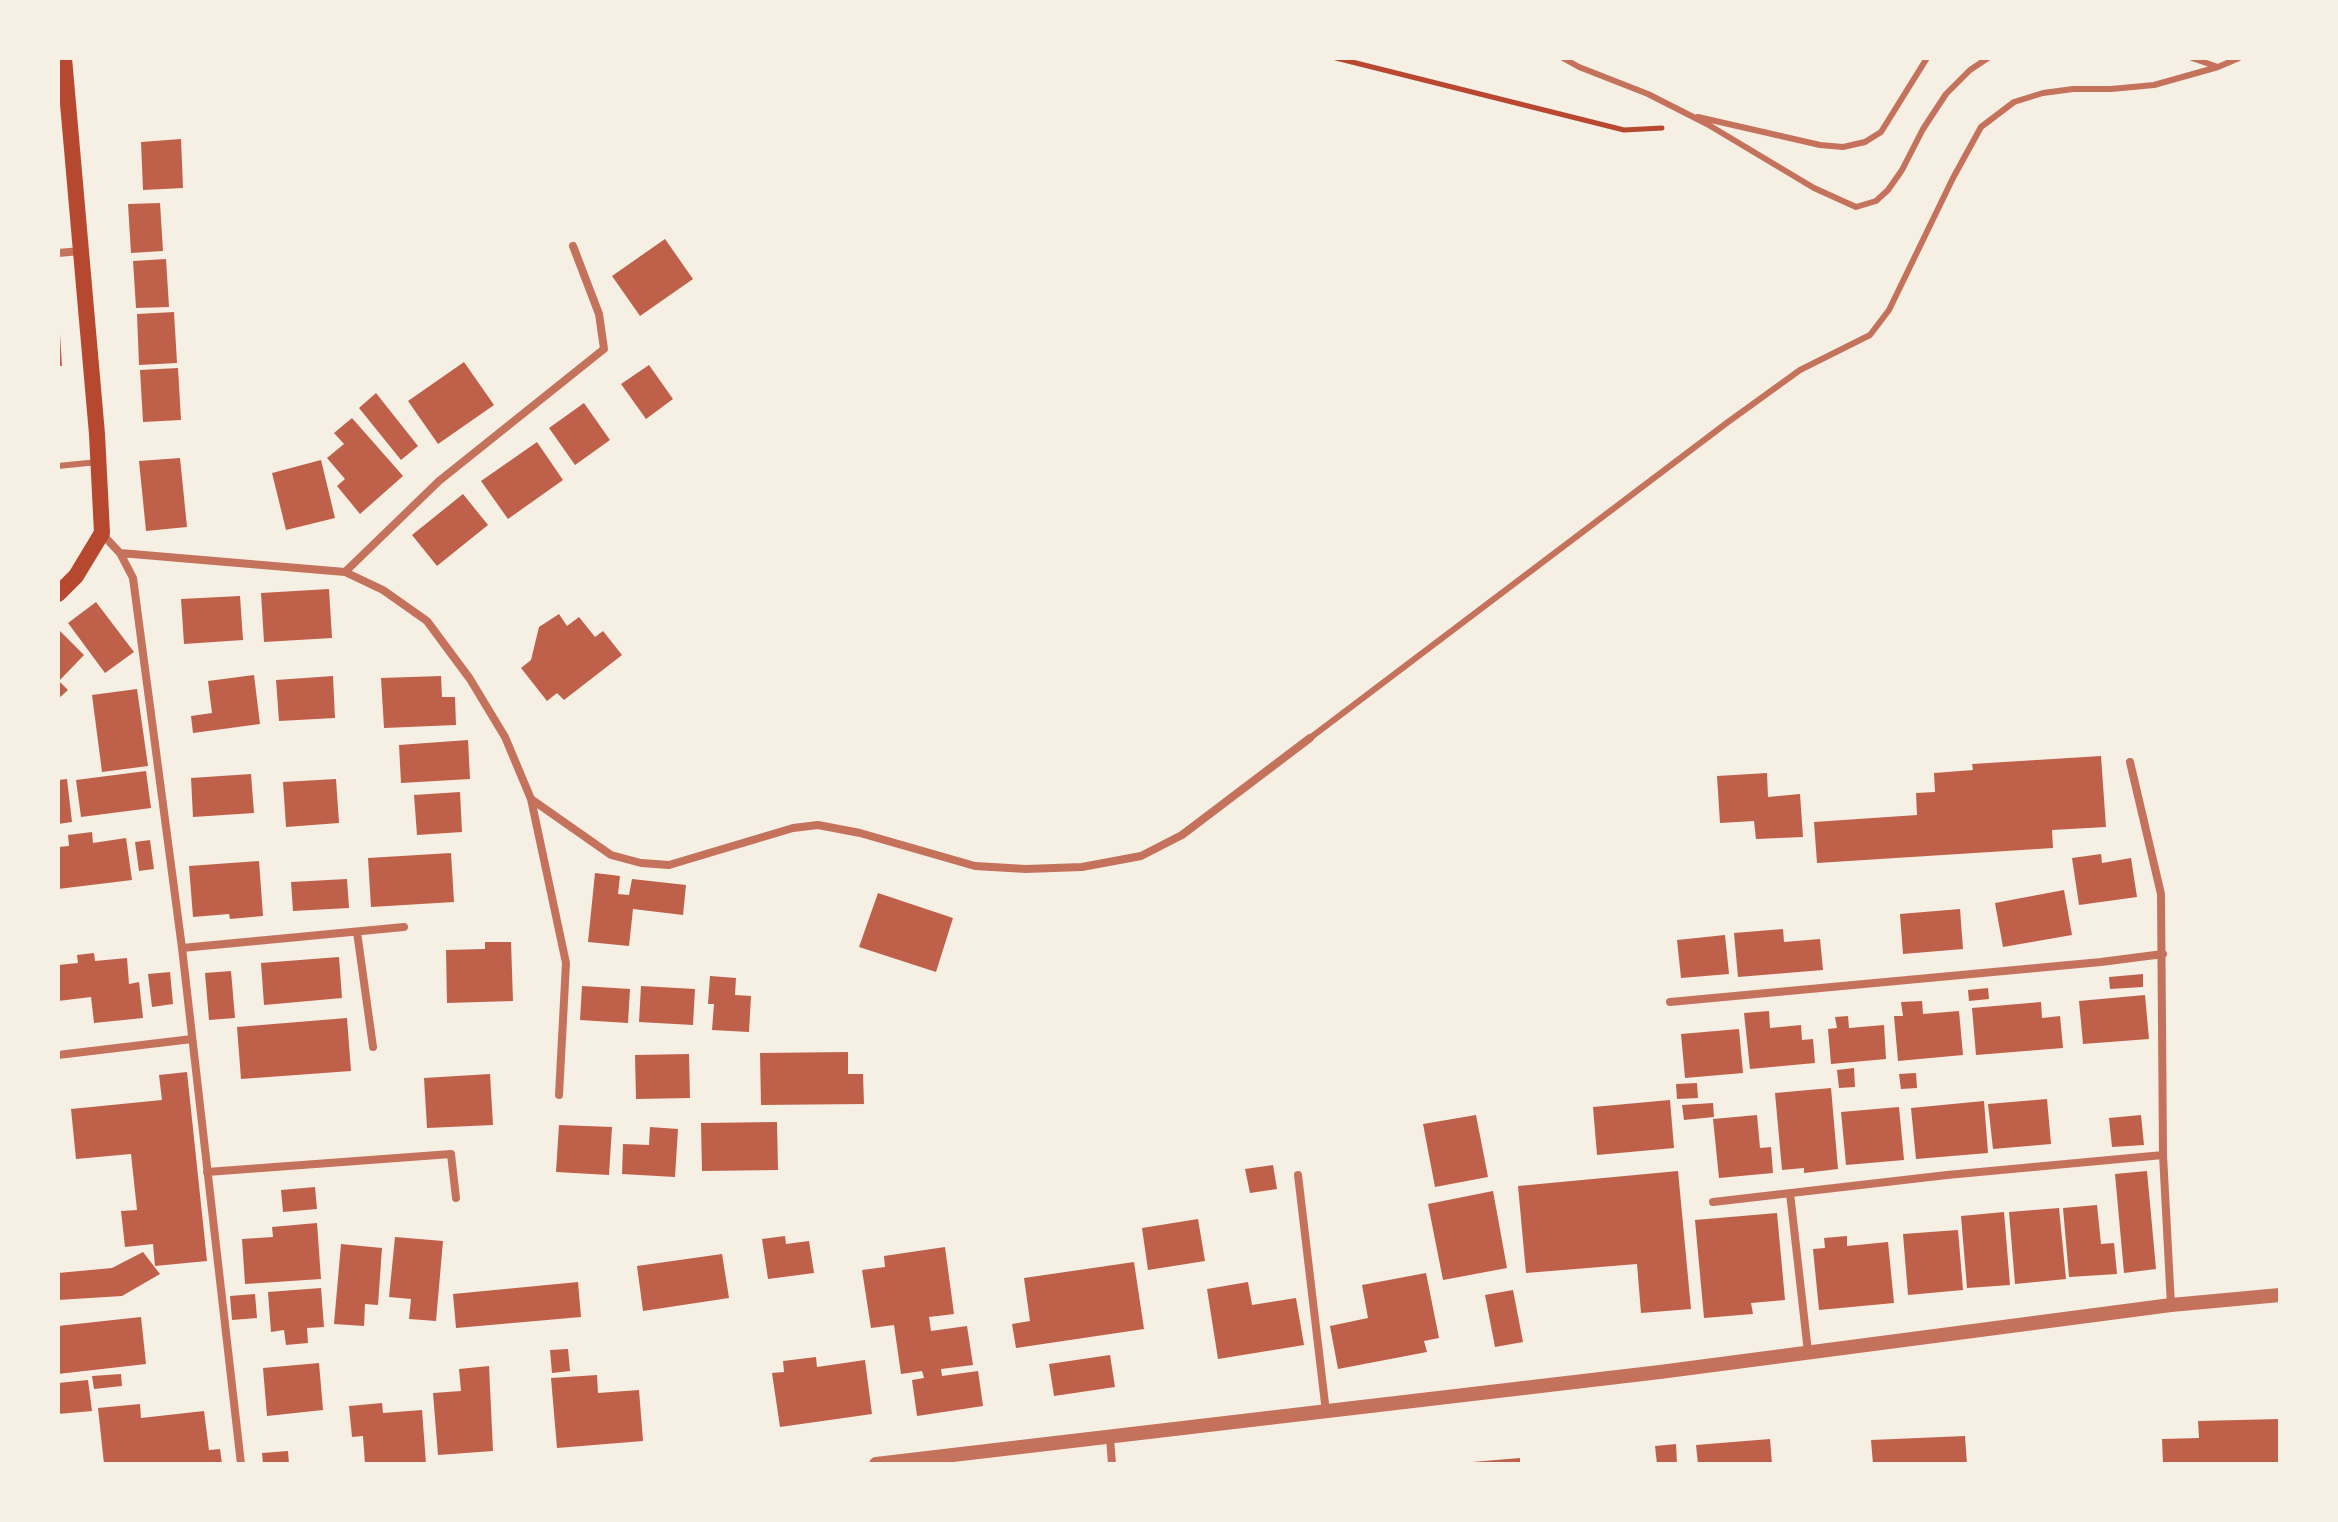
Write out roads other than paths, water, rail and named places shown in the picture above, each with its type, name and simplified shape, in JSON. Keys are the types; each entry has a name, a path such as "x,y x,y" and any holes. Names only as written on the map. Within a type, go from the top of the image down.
{"main road":[{"path":"58,594 76,576 102,533 64,58"}],"street":[{"path":"345,572 439,481 604,349 599,314 573,246"},
{"path":"58,253 81,251"},
{"path":"102,533 120,553 133,578 182,948 241,1464"},
{"path":"120,553 345,572 383,590 427,621 470,679 505,737 531,799 566,963 559,1095"},
{"path":"531,799 611,855 641,863 669,865 793,828 818,825 860,833 975,866 1026,869 1082,867 1141,856 1182,835 1310,738"},
{"path":"2130,762 2161,894 2163,1155 2171,1305"},
{"path":"182,948 404,927"},
{"path":"357,932 373,1047"},
{"path":"1670,1002 2163,954"},
{"path":"58,1055 192,1039"},
{"path":"207,1172 451,1154 456,1198"},
{"path":"1713,1202 1947,1175 2163,1155"},
{"path":"1298,1175 1326,1412"},
{"path":"1790,1193 1808,1352"},
{"path":"876,1464 1326,1412 2171,1305 2280,1295"},
{"path":"1110,1438 1112,1464"}],"lane":[{"path":"1563,58 1648,94 1707,124 1814,188 1847,204 1865,205 1876,201 1888,190 1946,94 1970,70 1988,58"},
{"path":"1687,114 1820,145 1843,147 1865,142 1881,132 1927,58"},
{"path":"2192,58 2218,67"},
{"path":"1310,738 1590,524 1800,370 1870,335 1889,310 1981,127 2014,102 2043,93 2073,89 2154,85 2239,58"},
{"path":"58,466 98,462"}]}
